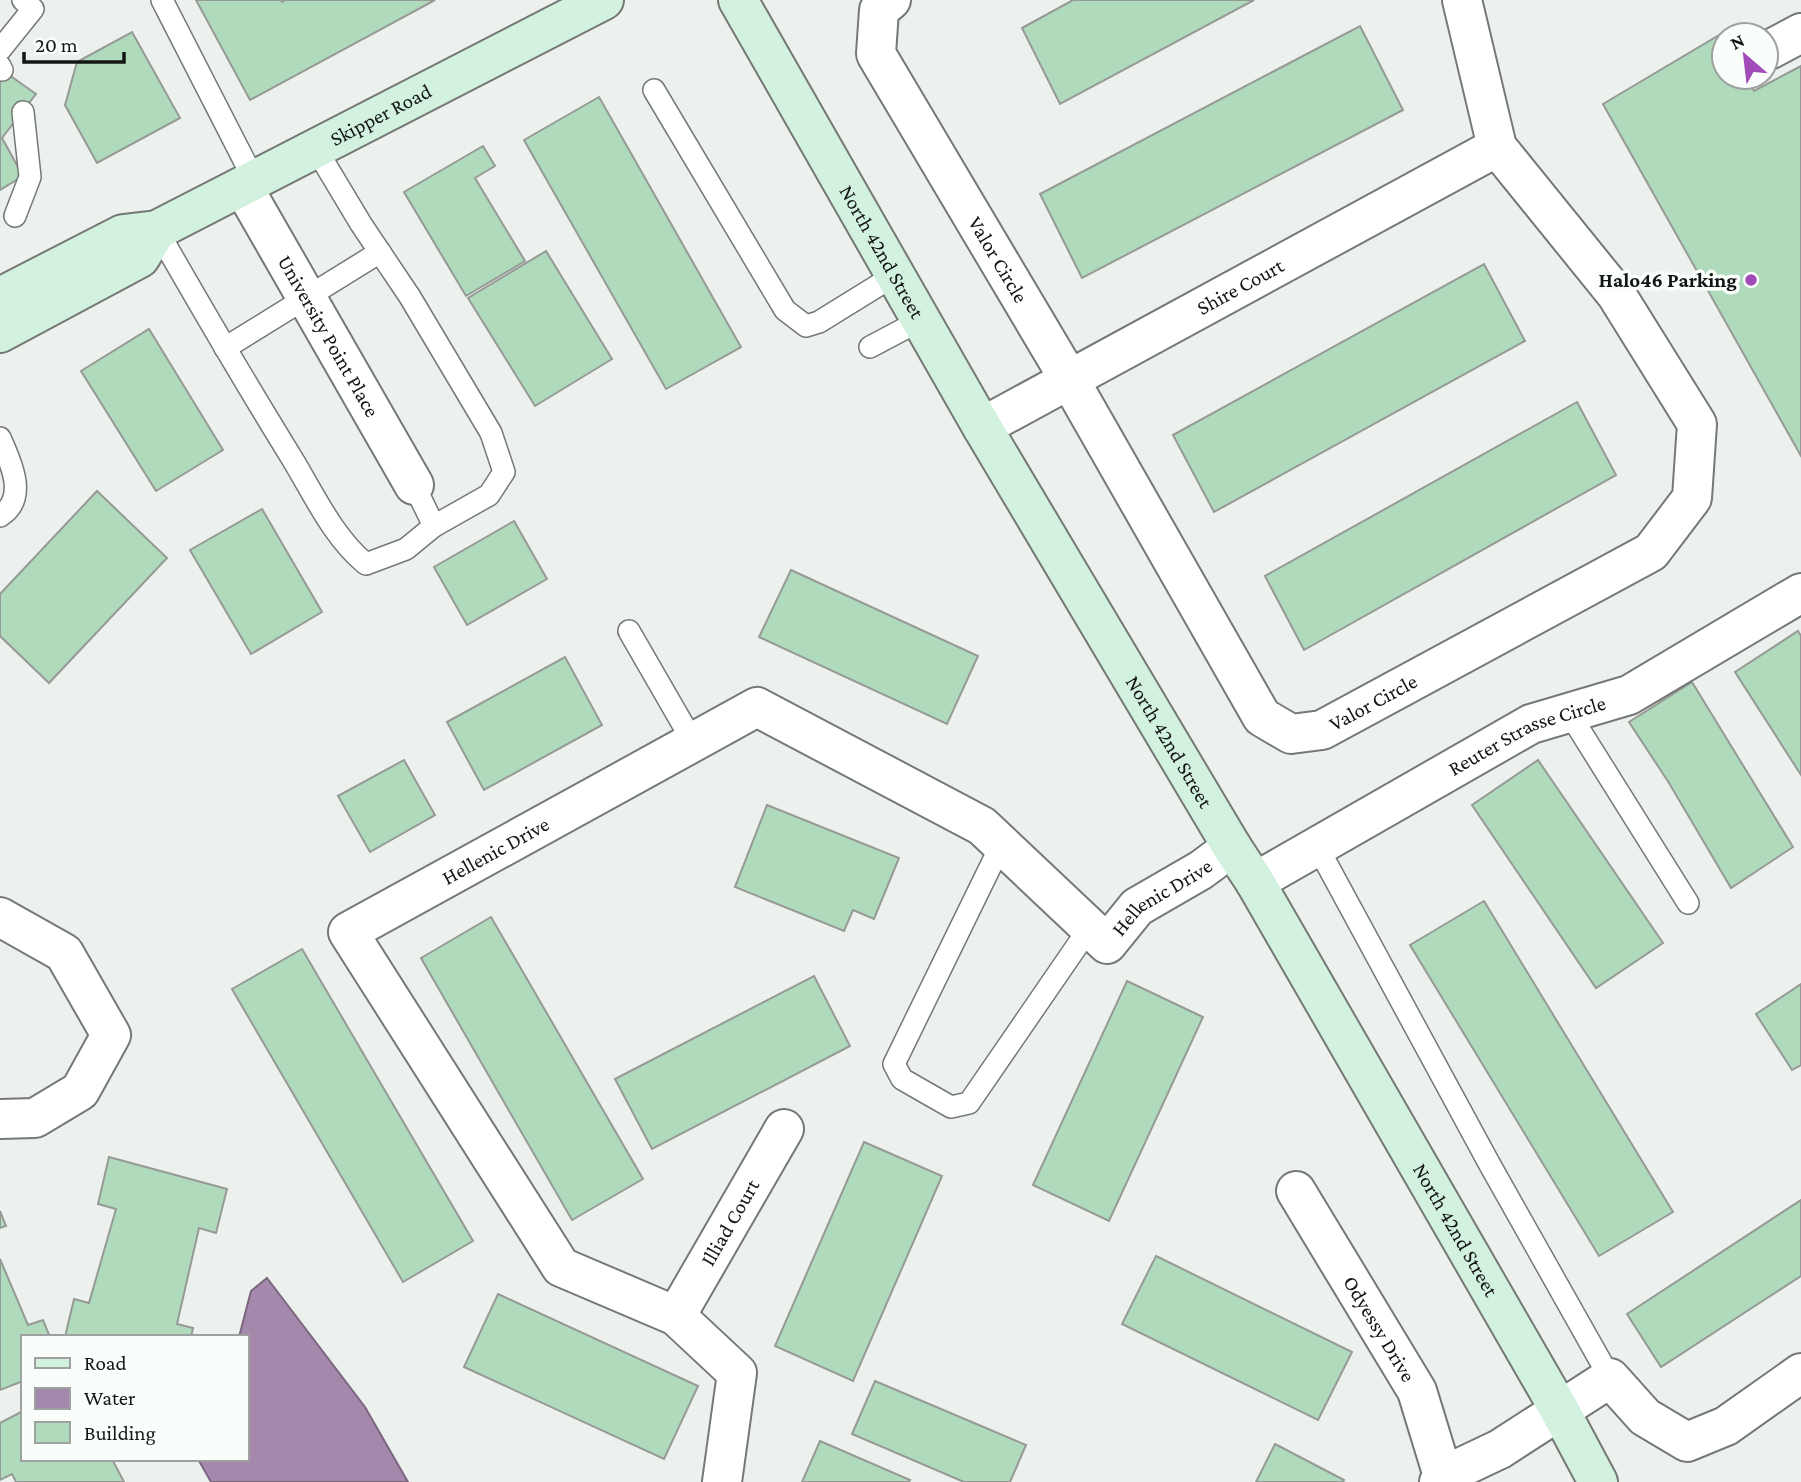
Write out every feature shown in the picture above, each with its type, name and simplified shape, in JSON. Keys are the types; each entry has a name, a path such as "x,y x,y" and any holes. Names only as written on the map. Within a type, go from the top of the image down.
{"street":[{"name":"Skipper Road","path":"0,297 123,234 157,230 604,0"},
{"name":"North 42nd Street","path":"738,0 982,427 1255,882 1559,1409 1598,1482"},
{"name":"Valor Circle","path":"891,0 879,10 876,54 1069,379 1262,717 1291,734 1322,730 1651,552 1692,498 1698,424 1616,294 1497,147 1462,0"},
{"name":"Shire Court","path":"982,427 1497,147"},
{"name":"University Point Place","path":"243,187 414,485"},
{"path":"0,333 140,258 157,230"},
{"name":"Reuter Strasse Circle","path":"1255,882 1531,724 1629,695 1801,593"},
{"name":"Hellenic Drive","path":"722,1482 737,1373 676,1316 561,1267 348,932 757,706 982,826 1107,944 1137,907 1201,870 1232,847"},
{"path":"0,917 64,953 111,1035 79,1091 35,1118 0,1119"},
{"name":"Illiad Court","path":"676,1316 784,1129"},
{"name":"Odyessy Drive","path":"1296,1191 1417,1391 1441,1479"},
{"path":"1441,1479 1500,1448 1610,1378 1644,1417 1687,1442 1726,1426 1801,1373"}],"lane":[{"path":"162,0 248,167 243,187"},
{"path":"1,62 35,3"},
{"path":"654,90 786,310 806,326 819,322 895,275"},
{"path":"13,182 15,216 30,177 23,112"},
{"path":"157,230 225,348 352,552 366,564 406,549 434,526 489,495 504,472 491,433 410,297 316,149"},
{"path":"225,348 380,252"},
{"path":"870,346 921,320"},
{"path":"0,438 16,473 14,497 5,513 0,516"},
{"path":"414,485 434,526"},
{"path":"629,631 692,742"},
{"path":"1569,713 1688,902"},
{"path":"1001,845 894,1064 902,1079 951,1107 969,1102 1090,927"},
{"path":"1317,846 1490,1165 1610,1378"}],"water":[{"path":"267,1278 365,1407 408,1482 211,1482 199,1461 248,1461 248,1335 240,1335 251,1291"}],"building":[{"path":"196,0 282,2 435,0 250,100"},
{"path":"1073,0 1254,0 1060,104 1022,28"},
{"path":"1360,26 1403,110 1082,278 1040,194"},
{"path":"132,32 180,118 97,163 65,105 77,62"},
{"name":"Halo46 Parking","path":"1710,41 1710,91 1780,91 1780,77 1801,66 1801,456 1603,104"},
{"path":"2,70 36,94 2,138 23,176 0,190 0,73"},
{"path":"599,97 741,347 666,389 524,140"},
{"path":"483,146 495,166 475,178 525,261 466,296 404,192"},
{"path":"546,251 612,359 535,406 468,298"},
{"path":"1484,264 1525,341 1214,512 1173,435"},
{"path":"149,329 223,450 156,491 81,371"},
{"path":"1577,402 1616,475 1304,650 1265,576"},
{"path":"97,491 167,558 49,683 0,636 0,594"},
{"path":"262,509 322,612 251,654 190,550"},
{"path":"514,521 547,579 467,625 434,567"},
{"path":"791,570 978,656 947,724 759,637"},
{"path":"1798,631 1801,636 1801,775 1735,672"},
{"path":"565,657 602,725 484,790 447,722"},
{"path":"1692,682 1793,847 1731,888 1669,783 1629,722"},
{"path":"404,760 435,815 370,852 338,796"},
{"path":"1538,760 1663,943 1596,988 1472,805"},
{"path":"767,805 899,858 874,919 853,910 844,931 735,887"},
{"path":"1484,901 1673,1212 1599,1256 1410,945"},
{"path":"491,917 643,1179 572,1220 421,958"},
{"path":"302,949 473,1241 403,1282 232,989"},
{"path":"814,976 850,1046 652,1149 615,1079"},
{"path":"1127,981 1203,1017 1109,1221 1033,1185"},
{"path":"1801,984 1801,1065 1792,1070 1756,1014"},
{"path":"864,1142 942,1176 853,1381 775,1346"},
{"path":"109,1157 227,1189 216,1233 199,1228 177,1324 193,1328 191,1335 65,1335 74,1299 89,1303 116,1209 98,1204"},
{"path":"1801,1200 1801,1276 1661,1367 1627,1314"},
{"path":"0,1211 6,1226 0,1228"},
{"path":"1156,1256 1352,1352 1318,1420 1122,1324"},
{"path":"0,1259 28,1325 43,1320 49,1335 21,1335 21,1382 0,1390"},
{"path":"498,1294 698,1386 664,1459 464,1367"},
{"path":"875,1381 1026,1445 1010,1482 964,1482 852,1434"},
{"path":"21,1412 21,1461 113,1461 124,1482 16,1482 12,1474 0,1480 0,1423"},
{"path":"820,1441 910,1480 802,1482"},
{"path":"1275,1444 1344,1480 1343,1482 1256,1482"}],"place":[{"name":"Halo46 Parking","path":"1751,280"}]}
